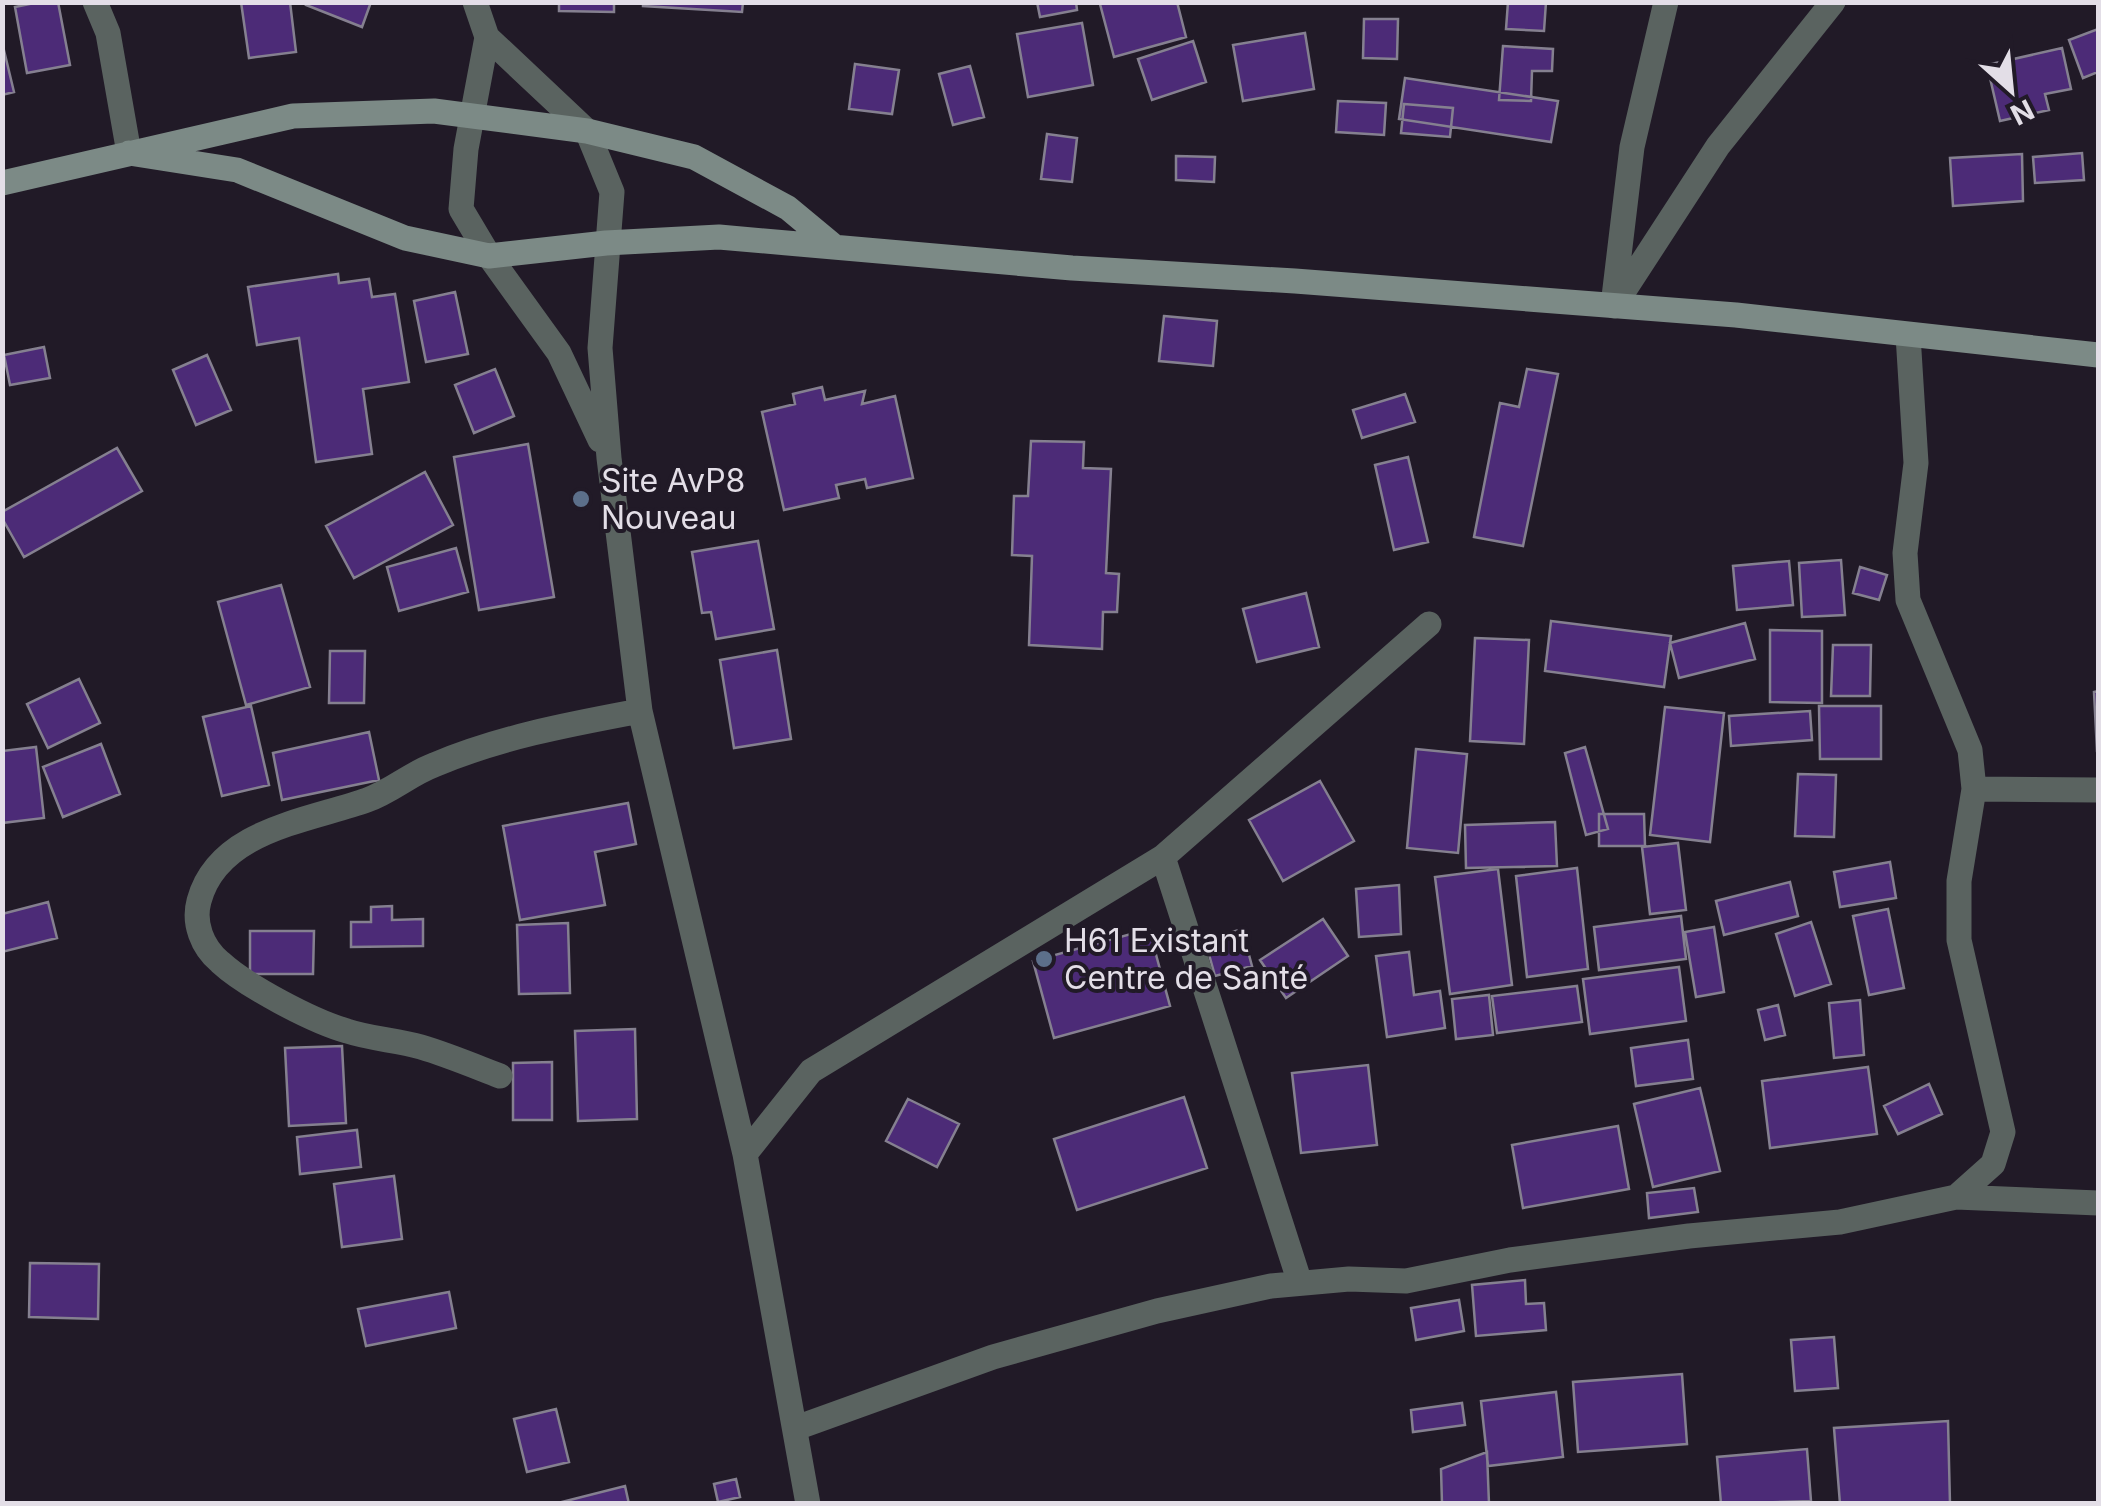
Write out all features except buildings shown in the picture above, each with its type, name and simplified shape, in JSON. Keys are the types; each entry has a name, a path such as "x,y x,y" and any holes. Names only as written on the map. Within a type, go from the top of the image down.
{"main road":[{"path":"2,184 293,116 434,111 587,131 694,157 788,208 835,247"},
{"path":"129,153 237,170 406,238 489,256 606,243 719,237 1072,268 1614,306 2098,355"}],"street":[{"path":"95,2 108,33 129,153"},
{"path":"475,2 487,37 587,131 612,192 600,348 609,458 640,710 746,1154 808,1504"},
{"path":"1614,306 1632,147 1666,2"},
{"path":"1614,306 1718,146 1833,2"},
{"path":"487,37 472,116 461,209 489,256 560,353 609,458"},
{"path":"1908,335 1916,463 1905,553 1908,600 1970,750 1974,789 1959,880 1959,940 2003,1132 1993,1164 1956,1197"},
{"path":"746,1154 811,1071 1163,856 1429,624"},
{"path":"500,1076 420,1047 345,1031 265,992 219,962 201,937 195,915 201,893 215,867 236,848 275,830 396,788 432,765 538,730 640,710"},
{"path":"1974,789 2098,790"},
{"path":"1163,856 1300,1283"},
{"path":"796,1428 935,1376 1061,1338 1157,1310 1271,1286 1349,1279 1406,1280 1510,1260 1689,1236 1840,1222 1956,1197 2098,1203"}],"place":[{"name":"Site AvP8 Nouveau","path":"581,499"},
{"name":"H61 Existant Centre de Santé","path":"1044,959"}]}
